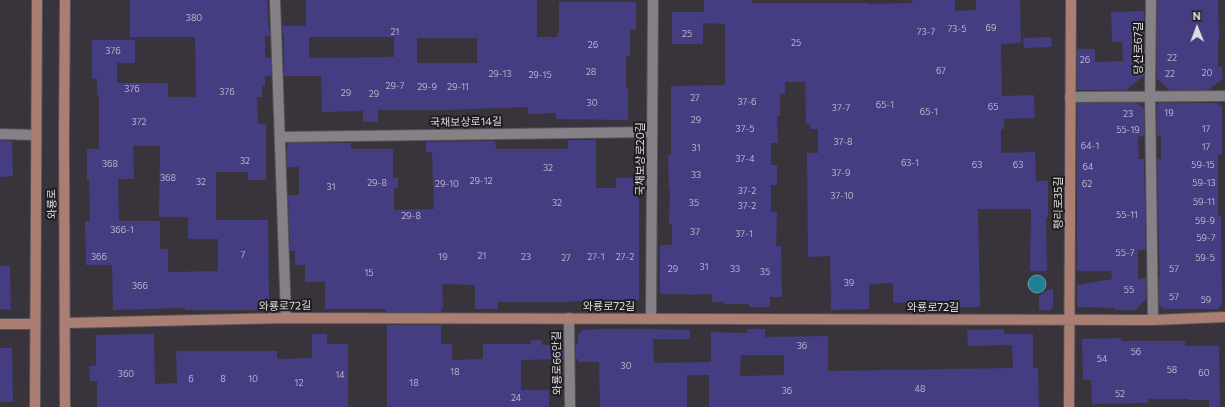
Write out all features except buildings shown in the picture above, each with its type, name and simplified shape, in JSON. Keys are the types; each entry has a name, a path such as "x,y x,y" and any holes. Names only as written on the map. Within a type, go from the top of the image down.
{"street":[{"name":"와룡로","path":"35,407 37,0"},
{"name":"와룡로","path":"65,0 65,407"},
{"path":"276,0 286,318"},
{"name":"국채보상로20길","path":"651,318 653,0"},
{"name":"평리로35길","path":"1069,407 1071,0"},
{"name":"당산로67길","path":"1150,96 1151,0"},
{"path":"1150,96 1153,320"},
{"path":"1070,97 1225,96"},
{"name":"국채보상로14길","path":"280,136 652,132"},
{"path":"0,134 36,135"},
{"name":"와룡로72길","path":"66,323 286,318 1153,320 1225,317"},
{"name":"와룡로66안길","path":"569,318 570,407"},
{"path":"0,324 36,324"}],"water":[{"path":"1037,275 1043,278 1046,284 1043,290 1037,293 1031,290 1028,284 1031,278"}]}
